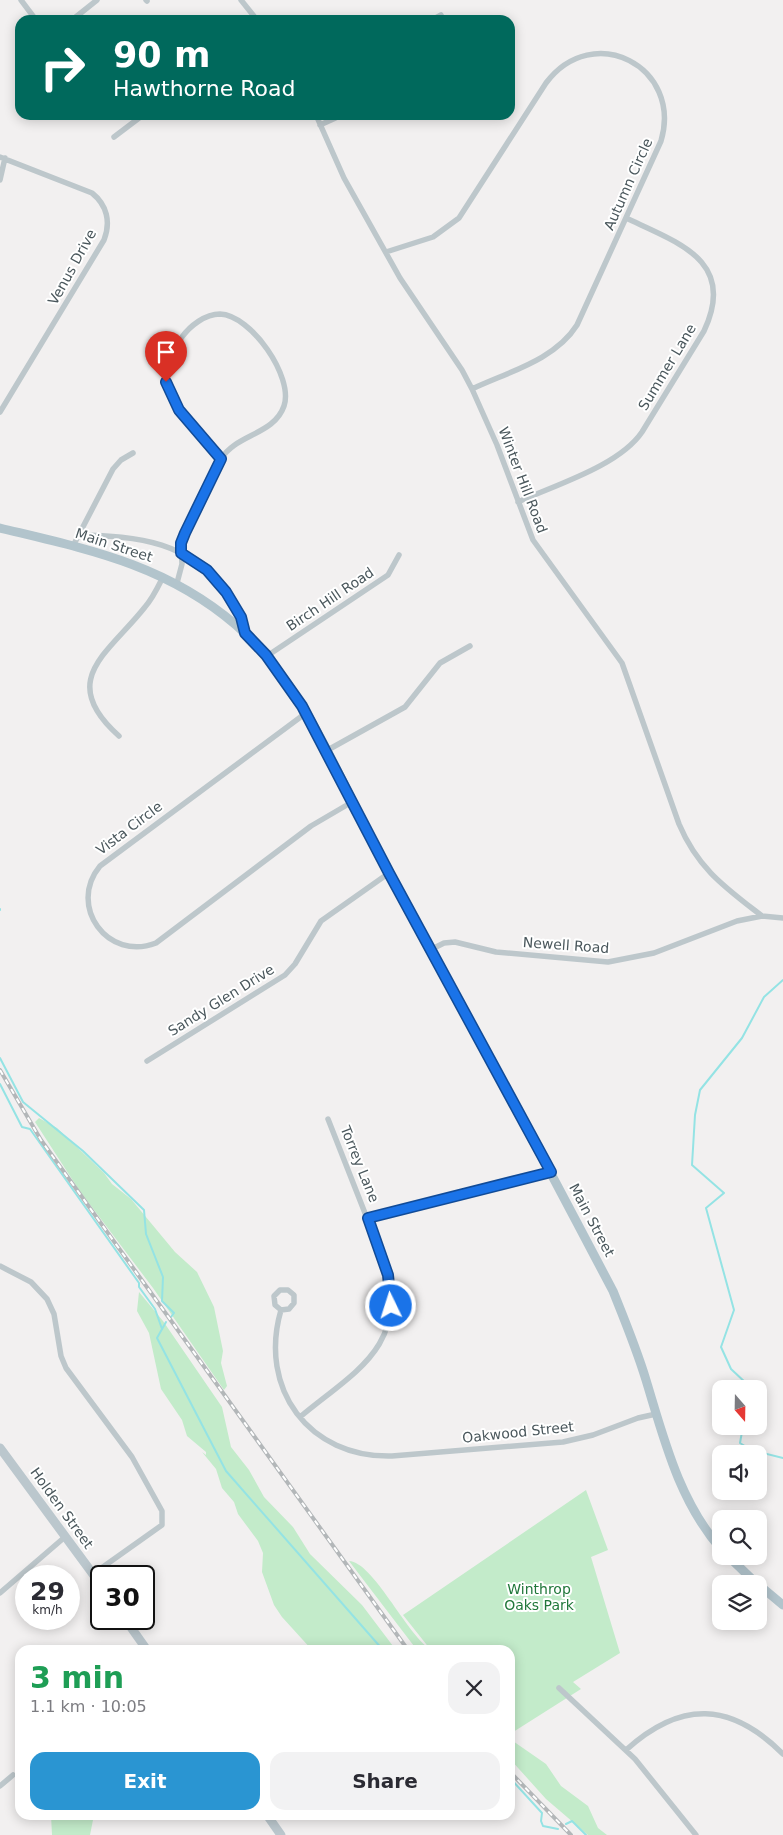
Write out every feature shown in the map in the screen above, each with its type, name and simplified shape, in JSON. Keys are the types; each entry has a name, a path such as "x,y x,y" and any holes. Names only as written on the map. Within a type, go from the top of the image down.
{"main road":[{"name":"Main Street","path":"0,528 120,558 163,576 216,609 245,633 267,656 306,713 389,873 432,949 613,1291 637,1351 669,1456 681,1484 712,1537"},
{"name":"Holden Street","path":"0,1448 90,1570"},
{"path":"737,1565 748,1575"},
{"path":"767,1592 783,1605"},
{"path":"133,1630 143,1645"},
{"path":"271,1820 282,1835"}],"street":[{"path":"21,0 32,15"},
{"path":"78,15 97,0"},
{"path":"241,0 253,15"},
{"name":"Autumn Circle","path":"386,252 433,237 453,223 468,205 551,76 570,61 592,54 616,55 638,65 654,82 665,110 661,142 580,320 565,340 545,356 472,389"},
{"path":"114,137 136,120"},
{"name":"Winter Hill Road","path":"318,120 344,178 400,278 462,370 472,389 497,445 536,545 625,669 679,824 692,852 721,885 762,916"},
{"path":"320,124 330,120"},
{"path":"0,180 2,158"},
{"name":"Venus Drive","path":"0,412 104,240 107,228 106,209 101,200 92,193 2,158"},
{"name":"Summer Lane","path":"518,502 609,461 630,447 704,331 711,315 714,301 713,287 709,273 699,257 679,243 626,218"},
{"path":"177,583 182,564 181,543 221,459 232,446 275,420 282,410 286,392 278,368 258,338 238,320 218,314 201,320 186,332 167,364 165,378 176,406 221,459"},
{"path":"72,546 113,469 120,460 133,453"},
{"path":"78,535 149,540 170,546 207,570 226,592 241,617 245,633"},
{"name":"Birch Hill Road","path":"267,656 384,578 393,568 399,555"},
{"path":"119,736 100,719 94,708 90,686 93,672 104,652 146,606 163,576"},
{"path":"326,751 406,707 440,663 470,646"},
{"name":"Vista Circle","path":"306,713 281,729 100,866 93,877 88,892 88,909 92,920 102,934 119,944 140,947 156,943 311,826 352,802"},
{"name":"Sandy Glen Drive","path":"147,1061 285,975 295,964 321,921 389,873"},
{"name":"Newell Road","path":"432,949 444,943 455,942 496,952 608,962 641,957 725,925 762,916 783,918"},
{"name":"Torrey Lane","path":"300,1417 370,1358 385,1336 391,1311 391,1285 368,1218 328,1119"},
{"path":"368,1218 551,1172"},
{"path":"0,1266 31,1282 47,1299 54,1314 64,1362 74,1381 132,1457 162,1511 162,1525 106,1565"},
{"name":"Oakwood Street","path":"281,1310 276,1341 278,1373 286,1397 300,1417 317,1434 342,1449 368,1455 409,1455 563,1442 593,1435 630,1420 656,1414"},
{"path":"0,1593 66,1536"},
{"path":"559,1688 626,1750 696,1835"},
{"path":"626,1750 650,1733 675,1719 705,1713 725,1716 754,1730 783,1754"},
{"path":"0,1786 13,1775"}],"green space":[{"path":"39,1118 57,1128 104,1173 112,1184 131,1199 175,1252 197,1272 214,1307 223,1351 221,1363 227,1386 224,1390 153,1288 79,1190 35,1122"},
{"path":"139,1292 163,1321 222,1407 231,1447 249,1470 264,1497 293,1527 310,1554 362,1605 392,1645 307,1645 282,1617 274,1605 262,1572 263,1553 258,1541 238,1514 234,1502 222,1488 216,1469 202,1452 206,1455 206,1452 187,1436 182,1420 161,1389 149,1333 137,1311"},
{"name":"Winthrop Oaks Park","path":"586,1490 608,1550 591,1557 620,1653 573,1682 581,1689 515,1731 515,1645 427,1645 403,1615"},
{"name":"Winthrop Oaks Park","path":"349,1561 358,1564 379,1585 426,1645 413,1645"},
{"path":"515,1742 546,1764 561,1786 588,1806 598,1828 607,1835 588,1835 546,1799 515,1765"},
{"path":"51,1820 93,1820 90,1835 52,1835"}],"waterway":[{"path":"743,1380 731,1369 721,1347 734,1310 706,1208 724,1193 692,1165 695,1115 700,1090 742,1038 764,997 783,980"},
{"path":"0,1058 23,1102 83,1151 144,1210 146,1234 163,1277 162,1301 174,1313 171,1317"},
{"path":"0,1084 22,1127 30,1129 139,1283 139,1287 155,1309 162,1329"},
{"path":"166,1322 157,1338 226,1471 379,1645"},
{"path":"741,1435 740,1443 751,1450 783,1458"},
{"path":"515,1783 542,1813 541,1821 543,1826 558,1829"},
{"path":"566,1824 572,1821 586,1835"}],"railway":[{"path":"0,1070 41,1140 404,1645"},
{"path":"515,1777 571,1835"}],"route":[{"path":"166,382 176,406 221,459 185,533 181,543 181,553 207,570 226,592 241,617 245,633 266,655 302,706 389,873 551,1172 368,1218 391,1285 391,1306"}]}
